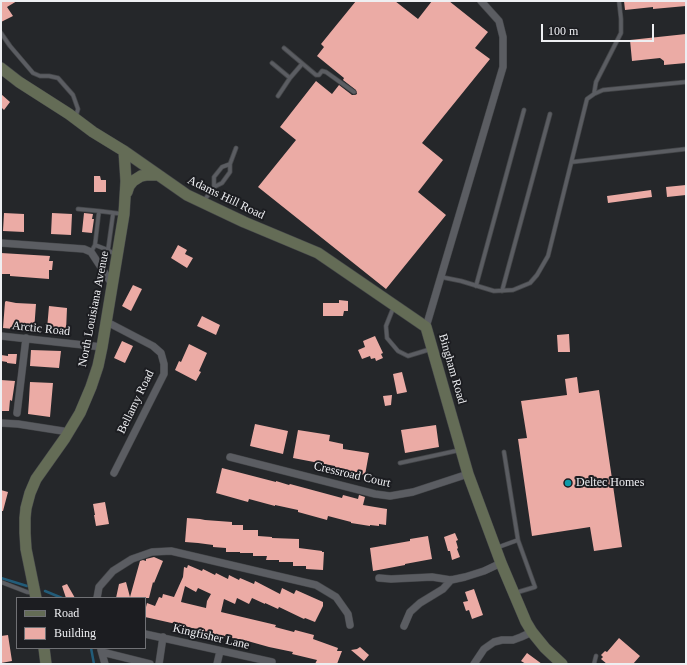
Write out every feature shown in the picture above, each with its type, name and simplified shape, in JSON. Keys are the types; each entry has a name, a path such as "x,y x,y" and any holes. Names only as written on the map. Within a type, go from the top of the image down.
{"street":[{"name":"Bingham Road","path":"481,1 499,21 503,37 502,67 426,327 468,474 501,563 526,622 532,632 544,648 562,664"},
{"name":"Adams Hill Road","path":"1,68 187,195 246,223 318,253 426,327"},
{"name":"North Louisiana Avenue","path":"36,595 26,549 26,508 36,479 69,432 80,413 91,387 102,347 112,285 113,253 118,214 125,200 126,181 124,151"},
{"path":"125,200 129,186 133,181 141,176 158,175"},
{"path":"1,243 84,249 91,252 112,285"},
{"name":"Bellamy Road","path":"106,322 153,346 161,353 164,364 164,374 114,473"},
{"name":"Arctic Road","path":"1,336 102,347"},
{"path":"17,413 26,338"},
{"path":"1,423 18,424 69,432"},
{"name":"Cressroad Court","path":"230,457 374,494 390,496 413,492 468,474"},
{"path":"97,597 99,587 113,571 132,559 152,552 171,551 316,585 336,597 348,614 350,625"},
{"path":"379,578 391,579 432,577 451,580 484,571 501,563"},
{"path":"404,626 410,612 443,589 451,580"},
{"path":"474,664 484,649 494,642 521,638 532,632"},
{"name":"Kingfisher Lane","path":"146,634 272,663"},
{"path":"159,664 163,638"},
{"path":"46,664 47,649"},
{"path":"101,650 105,664"},
{"path":"101,650 150,664"},
{"path":"217,664 220,651"}],"lane":[{"path":"594,94 596,82 621,33 619,1"},
{"path":"1,33 33,73 40,76 58,78 73,95 78,109 76,119"},
{"path":"284,48 316,75 319,75 322,71 326,72 354,92"},
{"path":"272,63 290,78"},
{"path":"278,96 302,64"},
{"path":"441,276 494,291 513,290 530,283 537,275 548,256 587,99 603,90 686,82"},
{"path":"476,286 524,110"},
{"path":"502,291 550,114"},
{"path":"202,202 214,186 222,182 230,172 230,164 236,148"},
{"path":"572,162 686,149"},
{"path":"214,186 214,177 222,167 230,164"},
{"path":"78,209 118,214"},
{"path":"91,252 95,245 99,211"},
{"path":"95,245 113,253"},
{"path":"394,305 386,326 387,338 398,351 408,356 432,349"},
{"path":"400,463 461,450"},
{"path":"504,452 518,540 535,587 514,593"},
{"path":"495,548 518,540"},
{"path":"1,582 36,595"},
{"path":"594,664 596,656"}],"building":[{"path":"1,1 17,1 7,7 13,16 1,22"},
{"path":"356,1 395,1 418,19 432,1 449,1 488,32 475,48 490,59 422,143 443,160 418,192 446,215 386,289 258,187 296,140 280,127 316,81 332,94 339,85 352,95 357,94 356,90 343,80 344,78 317,56 324,47 321,44"},
{"path":"624,1 686,1 686,6 625,10"},
{"path":"686,34 686,63 664,65 664,61 660,58 632,61 630,40"},
{"path":"1,94 10,102 4,110 1,107"},
{"path":"94,176 100,176 101,180 106,180 106,192 94,192"},
{"path":"686,185 686,195 667,197 666,187"},
{"path":"651,190 652,197 608,203 607,196"},
{"path":"4,213 24,214 24,232 3,231"},
{"path":"52,213 72,214 71,235 51,234"},
{"path":"84,213 93,214 92,219 94,219 92,233 82,232"},
{"path":"178,245 187,250 185,254 193,258 187,268 171,258"},
{"path":"1,253 50,256 49,261 53,261 52,270 49,270 49,279 1,274"},
{"path":"133,285 142,289 131,311 122,306"},
{"path":"339,300 348,301 348,311 344,311 343,316 323,316 323,303 339,303"},
{"path":"6,301 36,304 34,331 3,328"},
{"path":"49,306 67,308 66,331 47,329"},
{"path":"202,316 220,325 216,335 197,326"},
{"path":"569,334 570,352 558,352 557,335"},
{"path":"375,336 383,353 381,354 383,358 376,361 375,358 371,359 370,356 362,359 358,350 365,347 363,341"},
{"path":"122,341 133,346 125,363 114,358"},
{"path":"189,344 207,353 199,371 201,372 196,381 175,370 179,361 181,362"},
{"path":"31,350 61,351 59,368 30,366"},
{"path":"8,354 17,354 16,364 1,361 1,355 8,356"},
{"path":"402,372 407,392 397,394 393,374"},
{"name":"Deltec Homes","path":"577,377 579,393 599,390 622,547 594,551 590,527 532,536 518,439 527,438 521,401 567,395 565,379"},
{"path":"1,380 15,381 9,411 1,411"},
{"path":"30,382 53,383 50,417 28,414"},
{"path":"392,395 391,405 385,406 383,396"},
{"path":"255,424 288,431 283,454 250,446"},
{"path":"436,425 439,447 405,453 401,430"},
{"path":"298,430 330,435 329,441 343,444 343,449 369,453 365,475 347,472 348,470 335,468 335,466 293,458"},
{"path":"222,468 342,498 343,495 358,499 359,495 365,497 363,505 387,509 386,525 379,524 379,526 370,526 351,523 328,516 327,520 298,512 298,510 249,499 248,502 216,493"},
{"path":"1,490 8,492 3,511 1,511"},
{"path":"105,502 109,524 96,526 93,504"},
{"path":"187,518 232,522 232,525 243,525 243,530 258,530 258,536 299,539 299,548 324,552 323,570 306,569 306,566 293,566 293,562 266,560 267,556 253,556 253,553 226,552 226,548 185,542"},
{"path":"455,533 458,540 456,541 460,557 452,560 444,537"},
{"path":"428,536 432,559 373,571 370,548 410,541 410,539"},
{"path":"154,557 163,561 154,583 153,582 149,598 130,597 140,561 146,561 146,559"},
{"path":"188,565 202,571 203,569 228,579 229,575 239,580 240,578 254,584 255,581 280,594 282,588 294,594 296,590 323,602 323,606 315,622 305,618 304,619 279,607 278,609 252,598 249,604 237,598 235,604 224,599 221,612 276,625 275,627 294,632 295,630 314,635 313,639 338,648 337,651 342,651 337,664 315,664 317,660 292,654 293,652 146,617 147,603 155,606 159,597 162,598 163,594 174,597 183,577 184,567 187,568","holes":["185,586 196,592 198,588 211,594 207,601 206,608 181,602"]},
{"path":"126,582 130,597 116,597 119,584"},
{"path":"67,584 74,597 66,597 62,586"},
{"path":"474,589 483,615 472,619 469,610 466,611 463,602 468,601 465,592"},
{"path":"8,635 12,661 1,663 1,636"},
{"path":"619,638 640,656 633,664 607,664 601,659 603,657 601,655 605,651 607,652"},
{"path":"360,647 369,655 364,661 351,650"},
{"path":"527,653 542,664 526,664 521,661"}],"waterway":[{"path":"1,578 27,586"},
{"path":"45,591 60,597"},
{"path":"91,649 94,664"}],"place":[{"name":"Deltec Homes","path":"568,483"}]}
